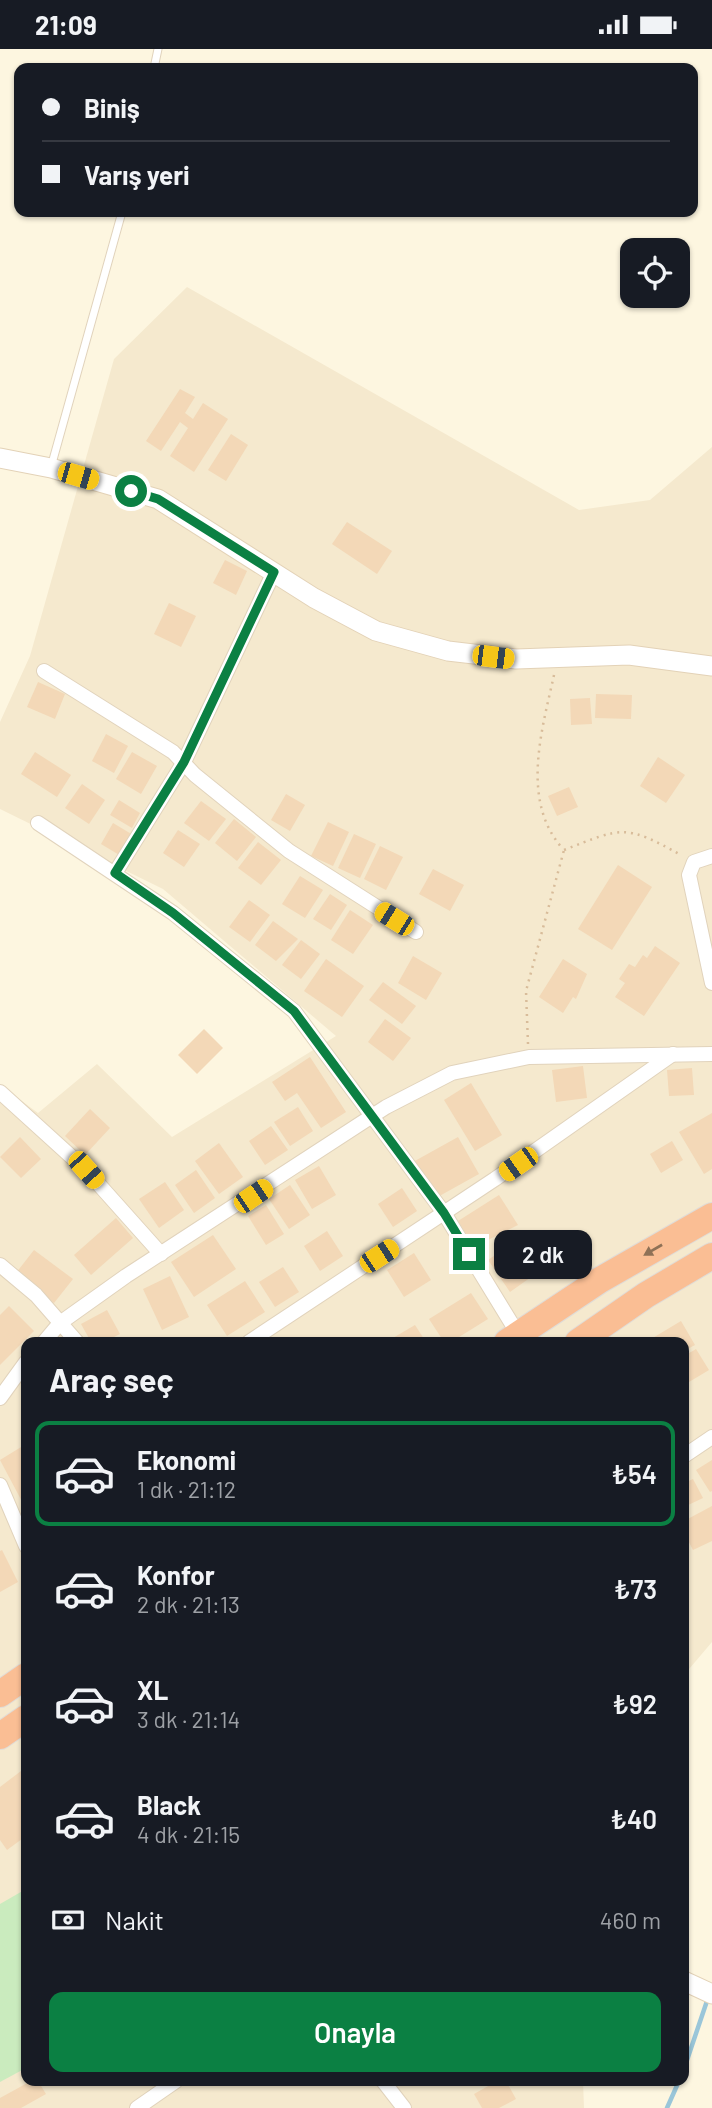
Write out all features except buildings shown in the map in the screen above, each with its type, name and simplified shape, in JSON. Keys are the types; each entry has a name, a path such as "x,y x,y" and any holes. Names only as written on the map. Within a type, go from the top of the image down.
{"highway":[{"path":"514,1337 600,1280 712,1216"},
{"path":"585,1337 646,1295 712,1256"},
{"path":"0,1694 21,1679"},
{"path":"0,1736 21,1722"}],"street":[{"path":"0,458 51,468 158,499 274,572 376,631 448,651 516,660 629,655 712,666"},
{"path":"115,873 184,762 274,572"},
{"path":"44,671 173,752 289,851 415,932"},
{"path":"38,823 173,913 294,1011 444,1213 511,1337"},
{"path":"712,856 694,862 689,875 712,983"},
{"path":"257,1337 444,1213 673,1054"},
{"path":"48,1337 60,1323 161,1254 374,1116 452,1073 529,1057 712,1054"},
{"path":"0,1093 86,1170 161,1254"},
{"path":"0,1265 36,1295 72,1337"},
{"path":"0,1398 21,1370"},
{"path":"689,1453 712,1437"},
{"path":"0,1485 21,1534"},
{"path":"689,1983 712,1994"},
{"path":"137,2108 169,2086"},
{"path":"387,2086 404,2108"}],"lane":[{"path":"51,468 120,217"}],"path":[{"path":"558,658 536,754 540,800 553,837 564,850"},
{"path":"564,850 612,831 642,833 694,862"},
{"path":"529,1057 526,991 564,850"}],"shaded area":[{"path":"187,287 579,510 650,500 712,447 712,1642 689,1669 689,1337 21,1337 21,2086 583,2086 584,2108 0,2108 0,1085 38,1113 97,1064 172,1137 336,1036 163,889 0,809 0,722 30,656 114,359"}],"green space":[{"path":"21,1892 21,2071 0,2082 0,1904"}],"waterway":[{"path":"689,2054 708,1998"},
{"path":"667,2108 677,2086"}],"route":[{"path":"131,491 158,499 274,572 184,762 115,873 173,913 294,1011 444,1213 469,1254"}]}
